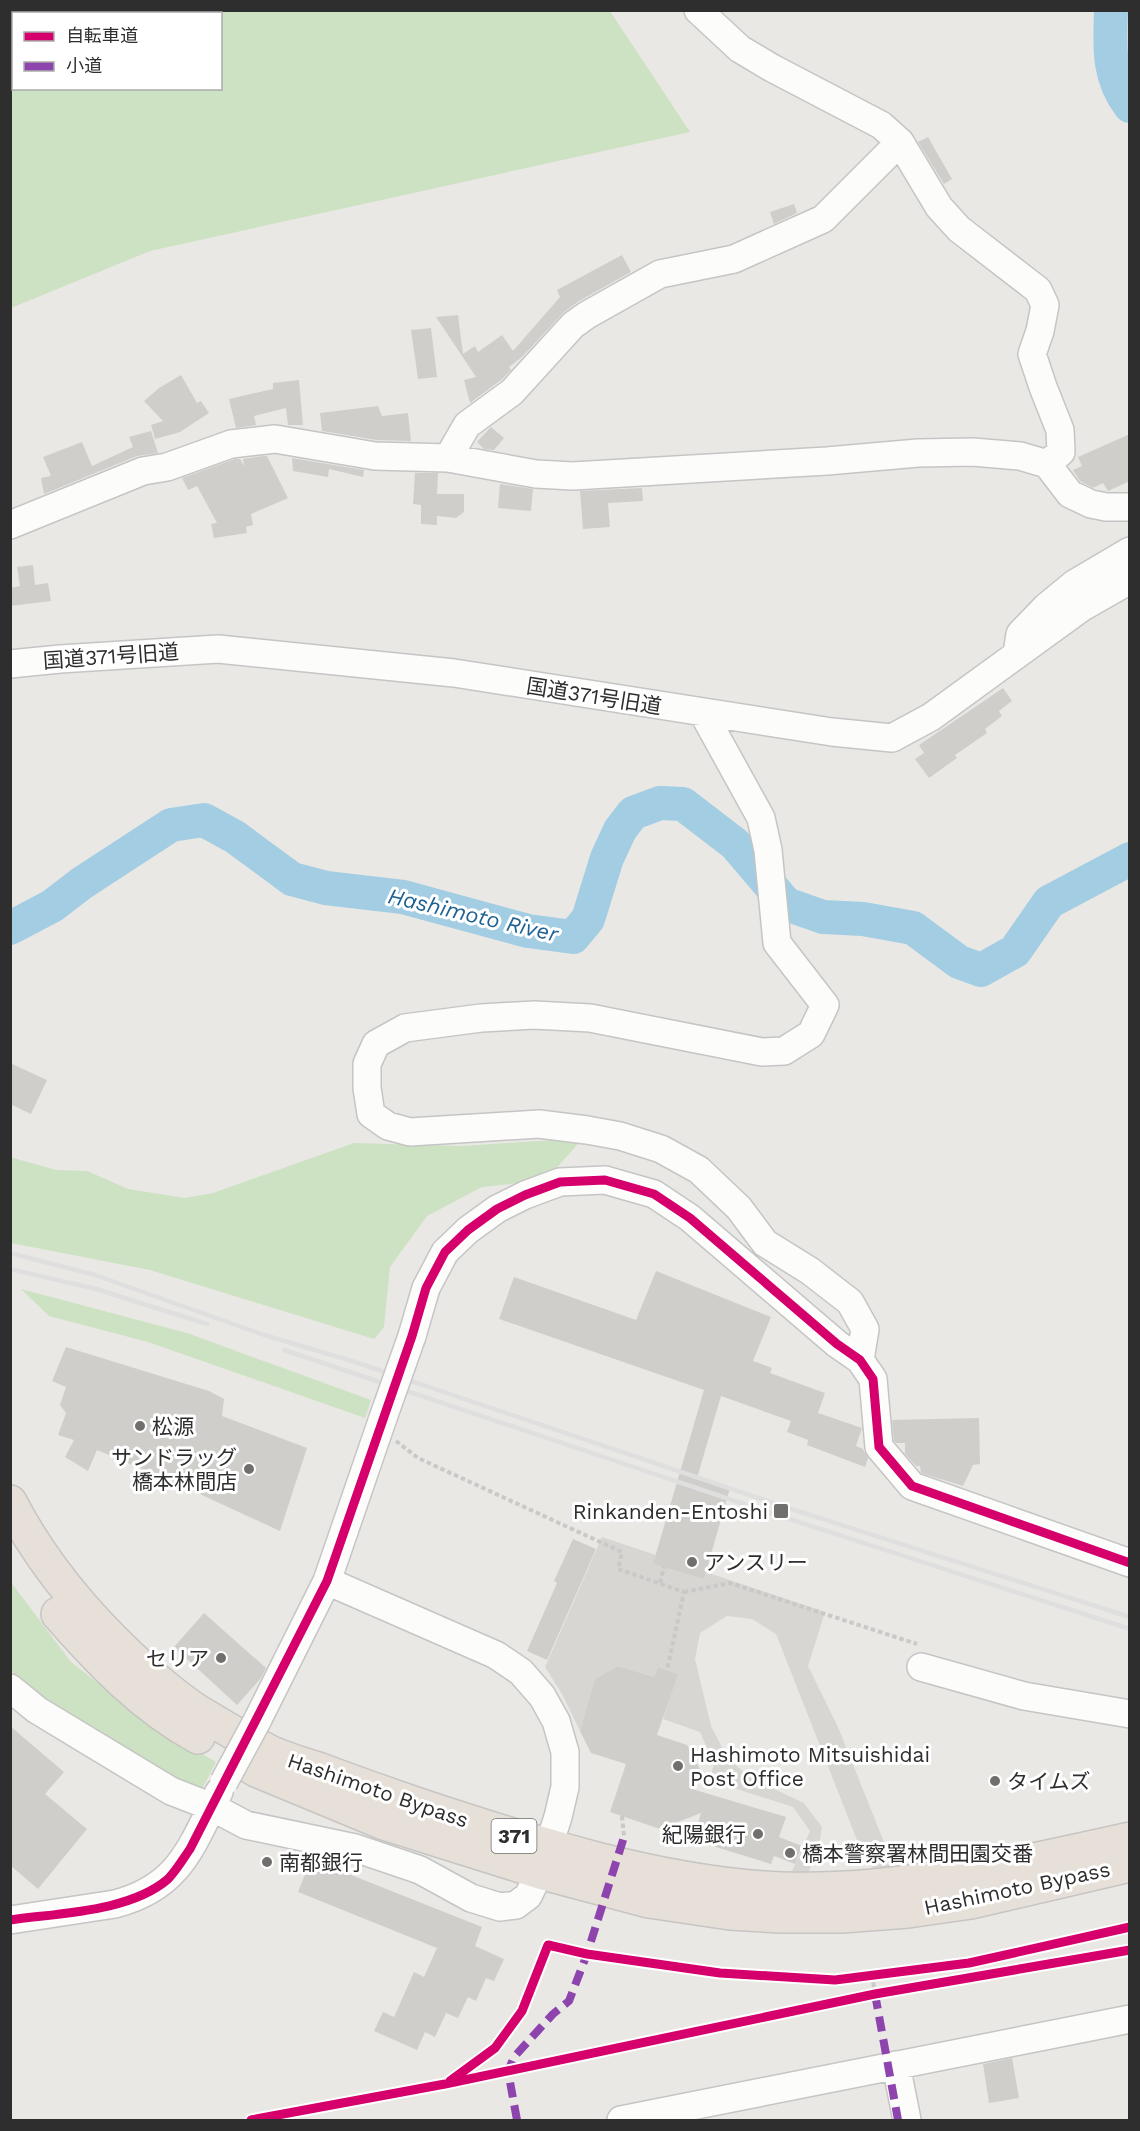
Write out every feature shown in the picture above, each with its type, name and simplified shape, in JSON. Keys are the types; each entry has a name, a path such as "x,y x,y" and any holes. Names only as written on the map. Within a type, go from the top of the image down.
{"highway":[{"name":"Hashimoto Bypass","path":"10,1502 41,1556 93,1620 156,1679 201,1714 270,1752 393,1796 649,1901 730,1913 843,1916 908,1911 970,1902 1130,1865"},
{"name":"Hashimoto Bypass","path":"10,1548 47,1601 117,1678 184,1729 256,1770 384,1823 544,1859 735,1885 783,1889 842,1888 970,1874 1130,1839"}],"street":[{"path":"698,10 740,48 772,68 881,125 900,142 939,207 959,229 1038,290 1045,305 1040,331 1032,354 1042,387 1060,430 1061,452 1047,464"},
{"path":"448,458 467,425 512,392 573,326 587,315 660,274 734,259 823,219 900,142"},
{"path":"10,525 143,471 167,467 231,444 275,439 375,456 448,458 536,474 573,476 827,462 940,452 973,452 1020,456 1047,464 1070,494 1091,504 1106,507 1130,507"},
{"path":"1017,654 1020,634 1046,607 1074,584 1130,551"},
{"name":"国道371号旧道","path":"10,664 218,649 454,673 703,713 832,732 891,738 931,717 1081,608 1130,580"},
{"path":"703,713 761,818 768,850 777,924 777,943 825,1005 811,1034 784,1051 762,1052 590,1018 534,1015 481,1018 405,1028 376,1044 367,1064 367,1088 371,1114 388,1126 410,1132 539,1124 609,1134 661,1149 699,1170 739,1208 765,1243 810,1270 850,1302 865,1329 860,1360"},
{"path":"10,1920 115,1904 153,1890 169,1878 190,1849 327,1581 412,1336 426,1288 445,1252 468,1230 497,1209 525,1195 560,1182 605,1180 654,1194 690,1218 837,1344 860,1360 873,1380 879,1447 912,1486 1130,1563"},
{"path":"10,1688 37,1710 90,1744 171,1791 212,1807 246,1825 355,1848 420,1870 471,1898 500,1907 516,1905 528,1896 544,1859 565,1787 565,1752 556,1721 542,1696 521,1672 496,1655 327,1581"},
{"path":"920,1656 1024,1696 1130,1714"},
{"path":"621,2121 1130,2019"},
{"path":"896,2065 908,2121"}],"path":[{"path":"382,1423 418,1458 622,1552 618,1569 684,1592 730,1583 920,1656"},
{"path":"660,1583 664,1567"},
{"path":"667,1670 684,1592"},
{"path":"622,1816 624,1837"},
{"path":"875,1994 867,1976 883,1974"},
{"path":"864,1996 886,1992"}],"green space":[{"path":"11,10 610,11 690,132 150,251 11,308"},
{"path":"583,1138 554,1171 527,1182 482,1187 427,1216 390,1267 384,1327 374,1339 150,1270 11,1243 10,1157 56,1170 87,1171 128,1189 185,1198 213,1193 354,1143 462,1146"},
{"path":"21,1289 187,1333 371,1400 365,1418 148,1342 49,1316"},
{"path":"10,1581 71,1662 150,1724 216,1762 200,1793 54,1709 11,1671"}],"shaded area":[{"path":"602,1537 656,1555 654,1564 704,1579 706,1572 825,1612 808,1666 838,1727 894,1871 882,1873 866,1863 776,1634 752,1619 727,1616 700,1633 695,1659 711,1726 727,1757 749,1777 804,1803 822,1827 819,1846 809,1871 795,1878 789,1878 810,1831 793,1807 709,1780 714,1764 700,1732 663,1719 677,1674 658,1667 654,1677 618,1666 596,1679 580,1731 562,1694 545,1667"}],"building":[{"path":"928,137 952,179 944,184 918,142"},
{"path":"794,204 797,213 774,224 770,212"},
{"path":"622,255 631,272 564,312 522,357 509,367 511,370 501,380 470,403 464,380 476,377 436,317 458,315 463,354 475,346 478,352 502,335 513,351 560,297 557,290"},
{"path":"431,328 437,377 418,379 411,330"},
{"path":"181,375 197,403 201,401 209,413 180,432 155,439 151,425 163,421 144,401 159,388"},
{"path":"299,380 303,425 288,425 286,408 254,416 256,425 236,428 229,399 273,389 273,383"},
{"path":"378,406 382,416 408,413 411,441 377,440 322,431 320,413"},
{"path":"491,427 504,438 494,450 484,449 477,442"},
{"path":"151,431 158,453 137,456 44,494 41,478 51,476 43,457 82,442 92,466 133,447 129,437"},
{"path":"1130,434 1130,481 1108,491 1103,483 1093,488 1080,481 1073,470 1082,466 1078,457"},
{"path":"267,456 288,498 251,514 253,525 246,527 247,533 214,538 211,524 217,523 197,486 188,490 182,478 235,459 240,459 244,466 243,459"},
{"path":"292,458 364,470 363,477 329,469 328,477 293,471"},
{"path":"415,473 438,473 437,494 464,494 464,512 456,518 437,516 437,525 421,524 421,505 413,504"},
{"path":"500,484 533,489 531,511 498,508"},
{"path":"642,488 643,501 608,503 610,527 583,529 580,491"},
{"path":"33,565 35,585 48,583 51,601 10,606 10,588 20,586 17,567"},
{"path":"1003,688 1012,701 999,711 1002,716 985,729 987,733 955,755 957,758 929,778 915,759 924,753 919,745"},
{"path":"10,1063 47,1080 31,1114 10,1104"},
{"path":"656,1271 771,1317 753,1361 772,1368 770,1373 825,1393 818,1413 862,1428 856,1446 863,1449 868,1458 865,1467 807,1445 808,1440 787,1432 791,1421 721,1396 697,1478 730,1488 704,1579 653,1564 704,1390 499,1319 514,1277 636,1320"},
{"name":"松源","path":"66,1347 209,1391 224,1399 222,1416 307,1448 280,1531 97,1450 88,1471 65,1457 74,1440 58,1435 66,1413 60,1405 66,1387 52,1381"},
{"path":"979,1418 980,1464 973,1465 963,1486 921,1473 920,1466 916,1466 905,1454 905,1443 894,1441 892,1420"},
{"path":"573,1539 596,1549 547,1660 527,1651 557,1583 554,1581"},
{"name":"セリア","path":"204,1613 266,1668 261,1678 237,1705 174,1647"},
{"path":"618,1666 654,1677 658,1667 678,1674 657,1735 687,1745 700,1769 692,1789 786,1817 779,1837 802,1846 795,1864 774,1856 771,1864 693,1840 701,1813 660,1829 610,1812 626,1764 591,1753 580,1731 595,1679"},
{"path":"10,1726 64,1772 45,1794 87,1829 38,1889 10,1865"},
{"path":"311,1859 482,1927 475,1946 504,1959 494,1981 486,1978 476,2001 468,1997 458,2018 446,2013 435,2037 425,2032 417,2050 374,2031 383,2012 394,2017 414,1972 424,1977 437,1948 298,1892"},
{"path":"1012,2058 1019,2098 989,2103 983,2064"}],"waterway":[{"path":"1111,10 1111,60 1117,83 1130,106"},
{"name":"Hashimoto River","path":"10,928 52,906 82,883 171,825 204,820 235,837 292,879 326,888 403,897 528,931 573,937 588,919 607,858 620,830 633,813 660,803 683,804 735,844 786,904 823,917 863,919 913,928 959,962 981,970 1015,951 1049,902 1130,859"}],"railway":[{"path":"10,1253 95,1275 264,1335 352,1361 782,1506 1130,1617"},
{"path":"10,1269 96,1289 207,1324"},
{"path":"284,1350 780,1516 1130,1629"}],"marked path":[{"path":"517,2120 508,2071 514,2057 553,2014 569,2001 587,1954 624,1837"},
{"path":"875,1994 898,2120"}],"cycle path":[{"path":"10,1920 114,1905 152,1890 168,1879 177,1869 190,1849 327,1581 412,1336 426,1288 445,1252 468,1230 497,1209 525,1195 560,1182 605,1180 654,1194 690,1218 837,1344 860,1360 873,1379 879,1447 912,1486 1130,1563"},
{"path":"450,2081 495,2048 522,2011 548,1945 587,1954 720,1973 835,1980 969,1963 1130,1927"},
{"path":"251,2120 445,2084 875,1994 1130,1950"}],"place":[{"name":"松源","path":"140,1426"},
{"name":"サンドラッグ 橋本林間店","path":"249,1469"},
{"name":"Rinkanden-Entoshi","path":"781,1511"},
{"name":"アンスリー","path":"692,1562"},
{"name":"セリア","path":"221,1658"},
{"name":"Hashimoto Mitsuishidai Post Office","path":"678,1766"},
{"name":"タイムズ","path":"995,1781"},
{"name":"紀陽銀行","path":"758,1834"},
{"name":"橋本警察署林間田園交番","path":"790,1853"},
{"name":"南都銀行","path":"267,1862"}]}
